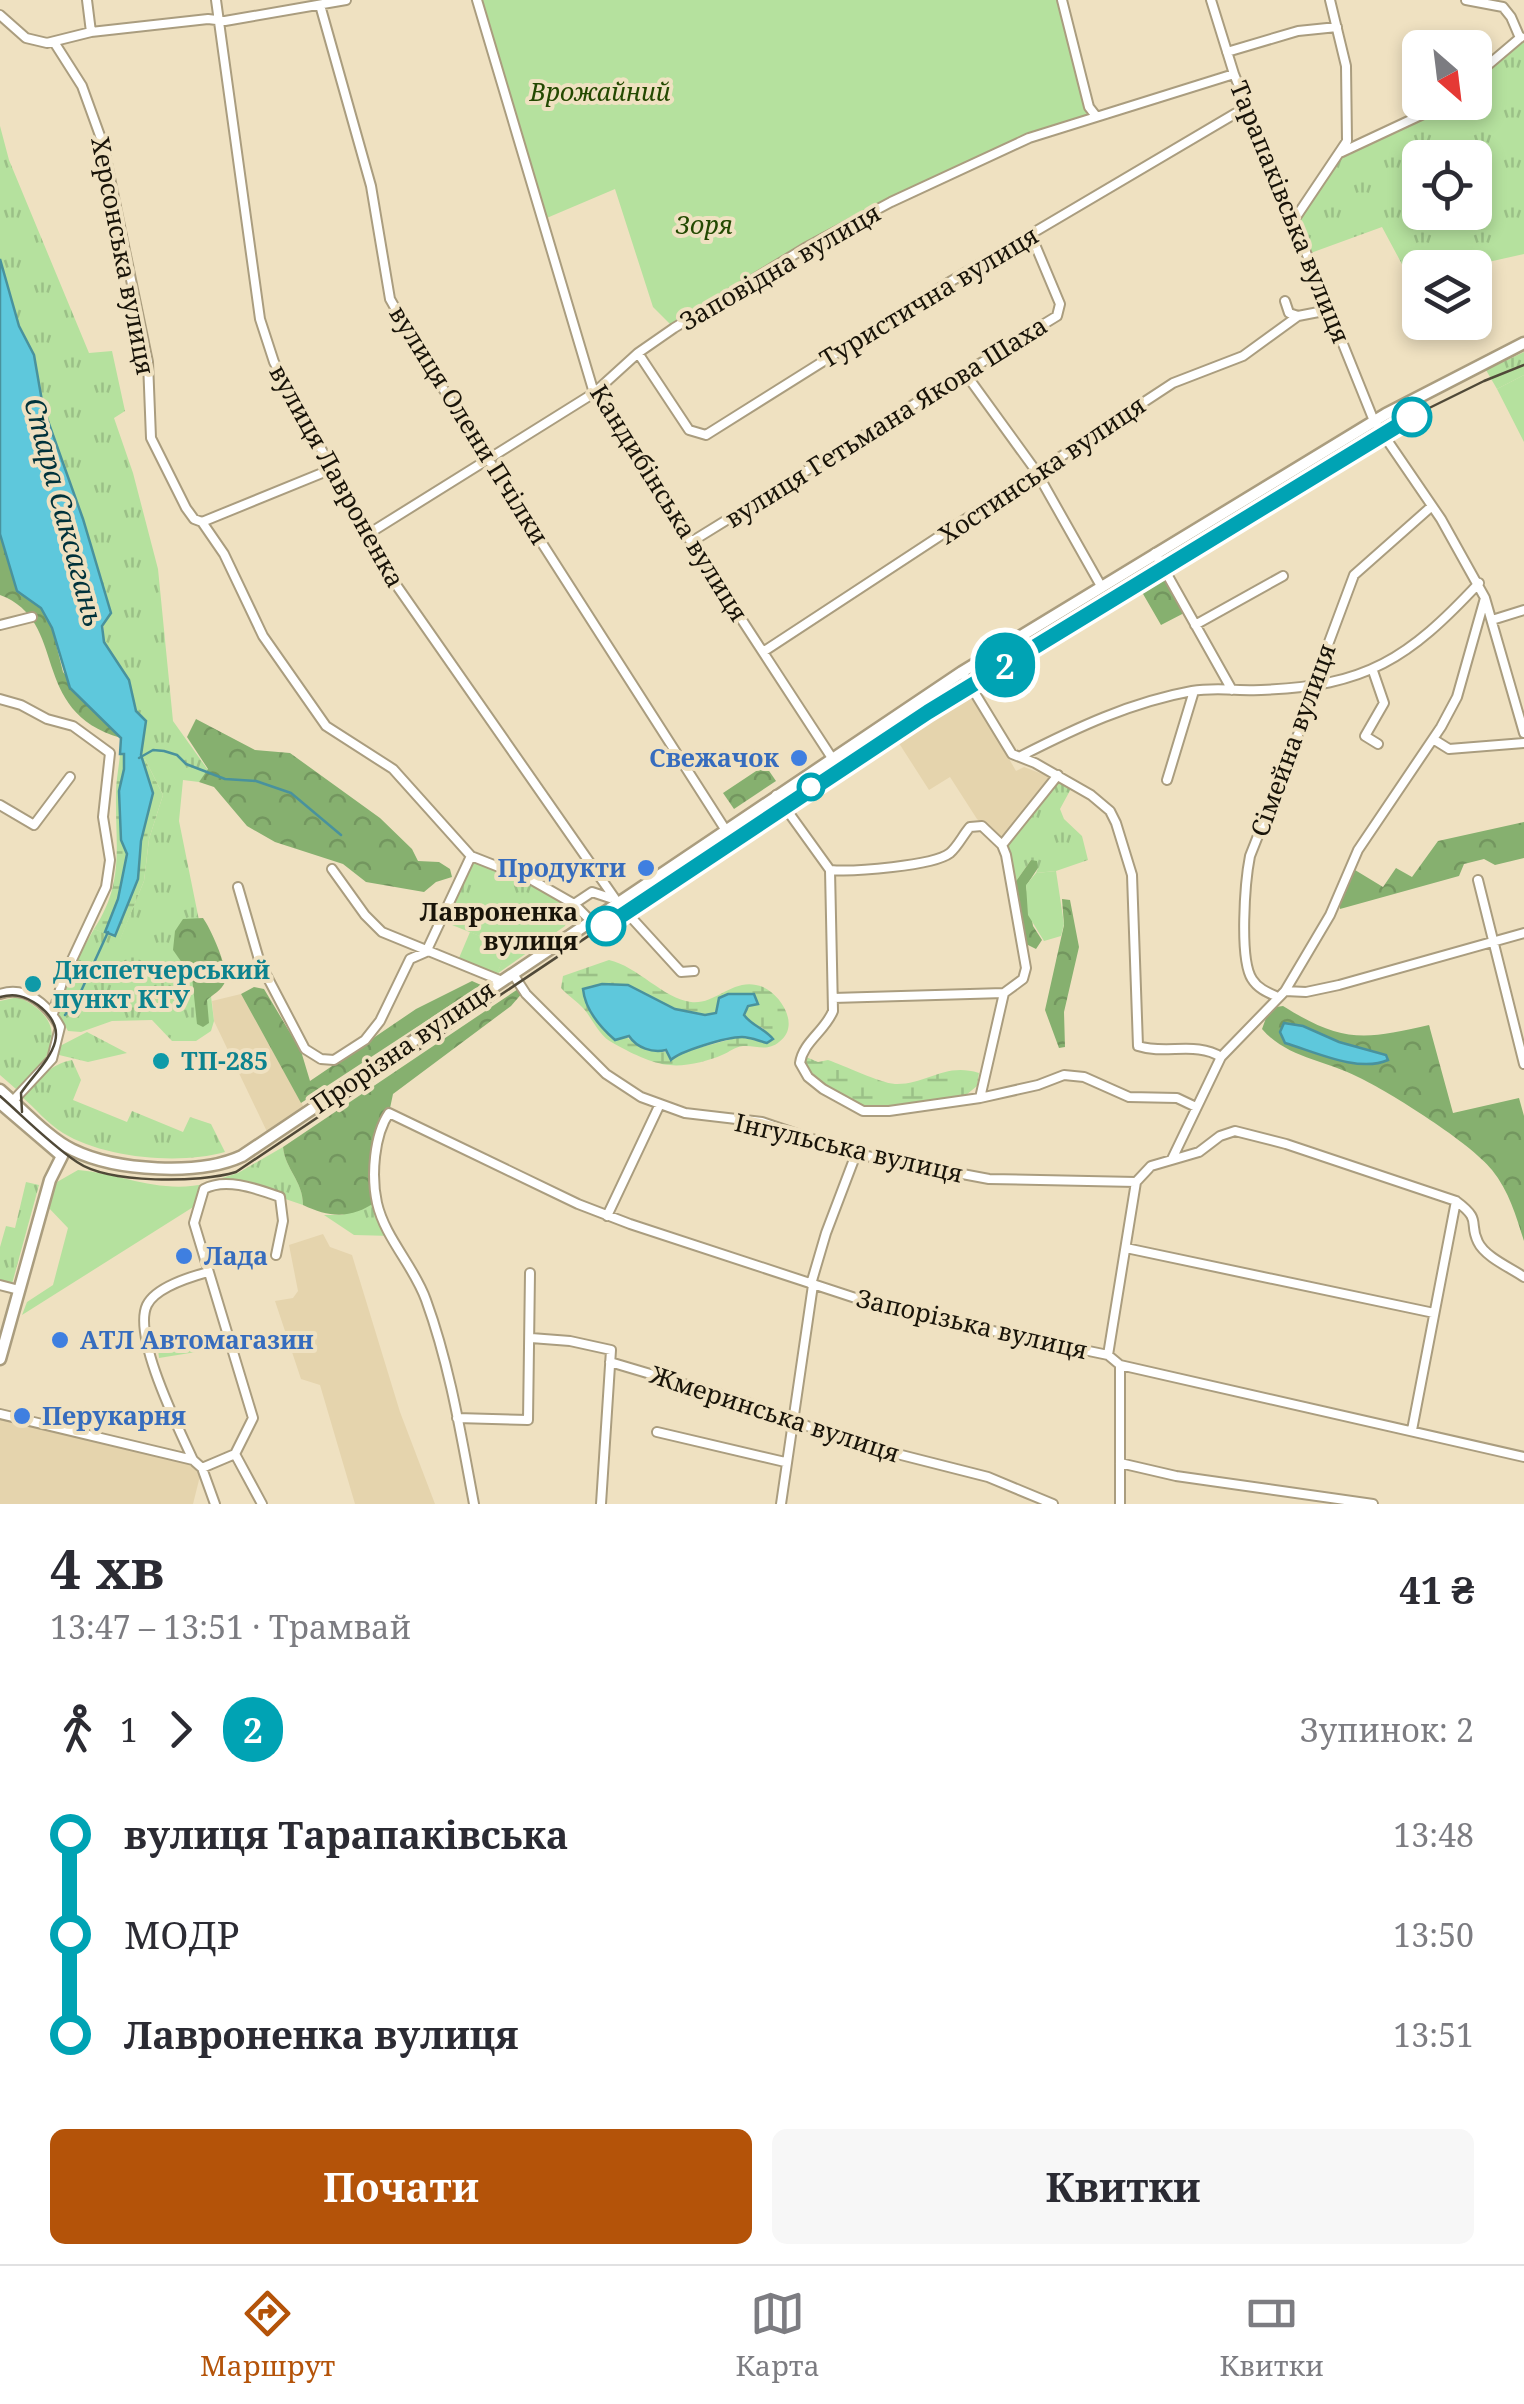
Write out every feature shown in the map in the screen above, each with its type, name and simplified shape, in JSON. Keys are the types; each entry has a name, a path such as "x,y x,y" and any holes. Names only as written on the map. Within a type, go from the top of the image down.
{"main road":[{"name":"Прорізна вулиця","path":"76,1152 192,1169 223,1164 262,1143 962,672 1374,421 1524,344"},
{"path":"4,1100 76,1152"},
{"path":"4,1100 62,1156"},
{"path":"0,1359 50,1180 62,1156 62,1143"},
{"path":"62,1156 76,1152"}],"street":[{"path":"86,0 92,32"},
{"name":"вулиця Лавроненка","path":"216,0 264,336 365,536 477,704 618,904 681,972 694,971"},
{"path":"0,15 26,38 50,43 92,32 219,20 346,0"},
{"name":"Кандибінська вулиця","path":"477,0 594,393 832,758"},
{"path":"1062,0 1089,107 1096,116"},
{"name":"Тарапаківська вулиця","path":"1211,0 1234,74 1374,421 1479,583 1524,733"},
{"path":"1294,220 1347,141 1346,66 1330,0"},
{"path":"1466,0 1503,7 1522,36 1492,62"},
{"name":"вулиця Олени Пчілки","path":"320,5 371,186 390,299 725,829"},
{"path":"1226,52 1298,30 1337,27"},
{"name":"Херсонська вулиця","path":"50,43 82,86 103,144 148,362 151,438 186,508 194,519 202,522 224,554 263,636 314,713 345,742 392,769 471,856 532,880 574,904"},
{"name":"Заповідна вулиця","path":"365,536 594,393 638,353 805,248 891,202 1029,138 1234,74"},
{"name":"Туристична вулиця","path":"638,353 689,430 706,435 948,282 1248,106"},
{"path":"1342,152 1410,120"},
{"name":"вулиця Гетьмана Якова Шаха","path":"691,542 1060,311 1031,236"},
{"path":"1285,301 1289,313 1298,316"},
{"name":"Хостинська вулиця","path":"763,652 1173,384 1257,348 1298,316 1329,310"},
{"path":"965,373 1036,471 1101,586"},
{"path":"202,522 332,470"},
{"name":"Сімейна вулиця","path":"1282,994 1258,987 1248,971 1246,879 1261,821 1318,684 1329,642 1356,572 1432,506"},
{"path":"1155,553 1232,690"},
{"path":"1195,625 1283,576"},
{"path":"1022,756 1087,723 1152,700 1194,691 1318,684 1373,671 1432,630 1479,583"},
{"path":"1172,1159 1221,1057 1282,994 1330,915 1358,850 1458,697 1485,598"},
{"path":"1492,620 1524,610"},
{"path":"0,625 32,617"},
{"path":"1373,671 1384,703 1364,736 1378,744"},
{"path":"962,672 1012,754 1058,775 1110,811 1124,848 1133,892 1138,1046 1210,1050 1221,1057"},
{"path":"1167,780 1194,691"},
{"path":"0,699 73,726 110,752 103,817 110,860 106,887 63,978 53,1014"},
{"path":"1433,739 1448,749 1524,743"},
{"path":"1002,845 1058,775"},
{"path":"0,805 34,825 70,777"},
{"path":"776,795 830,870 833,998 829,1020 803,1050 800,1063 823,1089 853,1108 874,1112 980,1098 1072,1075 1129,1097 1178,1098 1196,1106"},
{"path":"830,870 934,860 948,854 968,830 978,825 1002,845 1026,973 1004,992 980,1098"},
{"path":"238,887 260,963 305,1049 322,1060 334,1060 365,1040 380,1022 410,960 426,952 471,856"},
{"path":"332,869 374,925 395,939 502,981"},
{"path":"1478,880 1524,1064"},
{"path":"591,921 574,904 592,892 600,892 618,904"},
{"path":"1282,994 1339,986 1524,933"},
{"name":"Інгульська вулиця","path":"512,974 526,994 594,1064 625,1088 660,1104 699,1116 778,1126 856,1154 990,1179 1136,1182"},
{"path":"0,994 19,991 31,996 53,1014 60,1027 52,1059 4,1100"},
{"path":"833,998 1004,992"},
{"path":"607,1216 660,1104"},
{"name":"Запорізька вулиця","path":"457,1418 427,1302 376,1201 378,1130 389,1113 607,1216 812,1285 927,1319 1108,1356 1120,1365 1524,1457"},
{"path":"1108,1356 1136,1182 1151,1166 1199,1152 1224,1134 1241,1132 1286,1144 1456,1201 1476,1221 1476,1240 1482,1248 1524,1277"},
{"path":"780,1504 812,1285 826,1233 856,1154"},
{"path":"202,1468 236,1454 253,1418 194,1223 200,1195 212,1185 238,1186 280,1197 282,1221 276,1255"},
{"path":"1412,1430 1456,1201"},
{"path":"1126,1248 1434,1313"},
{"path":"208,1272 188,1277 154,1296 145,1314 151,1362 215,1504"},
{"path":"474,1504 457,1418 528,1420 530,1273"},
{"path":"0,1285 19,1290"},
{"path":"532,1338 611,1350 601,1504"},
{"name":"Жмеринська вулиця","path":"610,1362 748,1403 846,1441 988,1477 1053,1504"},
{"path":"1120,1365 1120,1504"},
{"path":"0,1414 193,1460"},
{"path":"657,1432 786,1462"},
{"path":"236,1454 262,1504"},
{"path":"1120,1463 1176,1476 1373,1504"}],"shaded area":[{"path":"973,688 1012,754 1008,757 1016,771 1024,767 1050,777 1000,839 977,819 950,777 929,790 895,737"},
{"path":"241,994 306,1111 270,1138 214,1021 212,1001"},
{"path":"323,1234 330,1247 352,1255 400,1412 435,1504 355,1504 320,1385 301,1379 275,1301 293,1298 298,1291 289,1245"},
{"path":"0,1414 193,1460 202,1468 193,1504 0,1504"}],"green space":[{"path":"477,0 1062,0 1089,107 1096,116 1066,124 891,202 674,328 653,307 615,189 542,220"},
{"path":"1524,35 1524,254 1492,261 1492,250 1402,250 1402,264 1382,227 1308,254 1294,220 1342,152 1412,120 1492,120 1492,62"},
{"path":"0,126 9,160 89,353 112,351 125,411 114,418 158,569 173,721 208,770 199,782 183,780 179,821 206,955 214,1021 211,1031 196,1041 172,1041 152,1020 112,1021 81,1032 68,1031 58,1013 73,967 94,929 120,939 144,881 149,839 163,795 145,759 141,761 129,680 104,642 102,580 43,407 34,355 19,326 0,259"},
{"path":"1524,352 1524,375 1497,389 1486,370"},
{"path":"1524,375 1524,442 1497,389"},
{"path":"0,534 17,591 41,608 52,628 63,672 121,738 92,725 72,708 35,625 21,608 0,595"},
{"path":"1165,571 1188,611 1161,625 1139,587"},
{"path":"196,719 255,750 290,753 380,818 412,849 418,861 439,862 450,869 452,877 436,882 424,892 366,882 343,864 275,842 247,826 214,787 199,782 208,769 187,737"},
{"path":"124,753 119,792 121,840 127,853 118,899 105,931 114,935 138,879 141,841 153,793 141,761 145,759 163,795 149,839 144,881 120,940 94,929 114,879 116,783 120,754"},
{"path":"765,765 776,781 734,809 723,793"},
{"path":"1058,775 1073,785 1060,809 1064,819 1082,836 1088,860 1036,873 1038,868 1031,860 1012,887 1002,845"},
{"path":"1524,822 1524,858 1495,865 1484,859 1464,864 1459,876 1340,909 1339,902 1355,870 1383,887 1396,868 1412,877 1438,841"},
{"path":"471,856 564,899 568,919 565,926 497,974 507,947 442,921"},
{"path":"1031,860 1037,861 1038,868 1026,886 1033,926 1042,940 1036,949 1020,941 1012,887"},
{"path":"1056,871 1064,924 1061,936 1044,941 1028,915 1026,885 1036,873"},
{"path":"1062,899 1070,900 1079,947 1064,1012 1065,1047 1059,1048 1045,1010 1064,925"},
{"path":"203,918 226,976 222,987 207,1000 209,1023 203,1027 197,1024 192,977 173,950 175,931 183,919"},
{"path":"470,932 508,947 497,974 459,958"},
{"path":"609,960 691,1002 753,984 770,991 782,1004 788,1028 779,1042 770,1047 743,1046 696,1063 663,1064 633,1054 604,1037 584,1009 561,988 563,976","holes":["602,984 640,991 675,1009 705,1015 754,994 744,1015 763,1028 767,1043 739,1037 676,1054 643,1048 626,1037 589,986"]},
{"path":"472,981 481,985 301,1103 241,994 254,987 264,989 301,1051 310,1081 416,1009"},
{"path":"521,987 524,991 511,1006 393,1094 389,1113 378,1130 377,1201 341,1215 303,1205 283,1147"},
{"path":"18,997 46,1017 52,1041 40,1066 16,1089 0,1075 0,1001"},
{"path":"1283,1006 1322,1027 1354,1035 1387,1034 1429,1025 1453,1113 1519,1098 1524,1116 1524,1241 1503,1186 1482,1159 1390,1094 1272,1039 1262,1029 1276,1007"},
{"path":"87,1032 127,1053 88,1062 55,1054 58,1047"},
{"path":"806,1057 818,1062 828,1060 895,1084 956,1070 979,1073 977,1086 966,1095 866,1109 813,1078 803,1064"},
{"path":"72,1060 81,1080 73,1100 127,1122 132,1111 183,1132 190,1117 211,1124 225,1152 186,1158 142,1157 99,1148 63,1133 21,1096 50,1069"},
{"path":"283,1147 303,1205 259,1190 221,1184 222,1178"},
{"path":"78,1170 175,1187 208,1183 198,1204 22,1315 27,1302 53,1285 68,1228 47,1206 57,1182"},
{"path":"26,1182 39,1185 12,1284 0,1281 0,1247 6,1226 15,1228"},
{"path":"377,1201 392,1236 354,1235 324,1215 342,1215"},
{"path":"194,1335 196,1352 159,1358 157,1340"}],"water":[{"path":"0,259 19,326 34,355 43,407 111,613 102,626 104,642 129,680 136,711 146,721 141,755 153,793 141,841 138,879 115,936 105,932 118,899 127,854 121,840 121,738 70,688 52,628 41,608 17,591 0,534"},
{"path":"602,984 628,985 675,1009 705,1015 716,1013 719,998 728,994 754,994 758,1004 748,1006 744,1015 773,1039 767,1043 745,1037 725,1039 671,1060 666,1050 645,1049 629,1036 615,1040 604,1029 590,1010 583,989"},
{"path":"1284,1023 1386,1055 1388,1060 1351,1063 1285,1043 1280,1032"}],"waterway":[{"path":"139,758 153,750 164,751 225,779 256,781 291,793 341,835"},
{"name":"Стара Саксагань","path":"65,1015 77,1000 108,932"}],"tram line":[{"path":"0,1096 57,1147 92,1169 155,1179 236,1172 811,787 1413,416 1524,365"},
{"name":"2","path":"606,926 928,712 1412,417"},
{"path":"0,997 15,995 33,1002 50,1017 55,1028 52,1050 21,1093 22,1112"}],"place":[{"name":"Свежачок","path":"799,758"},
{"name":"Продукти","path":"646,868"},
{"name":"Лавроненка вулиця","path":"606,926"},
{"name":"Диспетчерський пункт КТУ","path":"33,984"},
{"name":"ТП-285","path":"161,1061"},
{"name":"Лада","path":"184,1256"},
{"name":"АТЛ Автомагазин","path":"60,1340"},
{"name":"Перукарня","path":"22,1416"}],"park label":[{"name":"Врожайний","path":"600,92"},
{"name":"Зоря","path":"704,225"}]}
